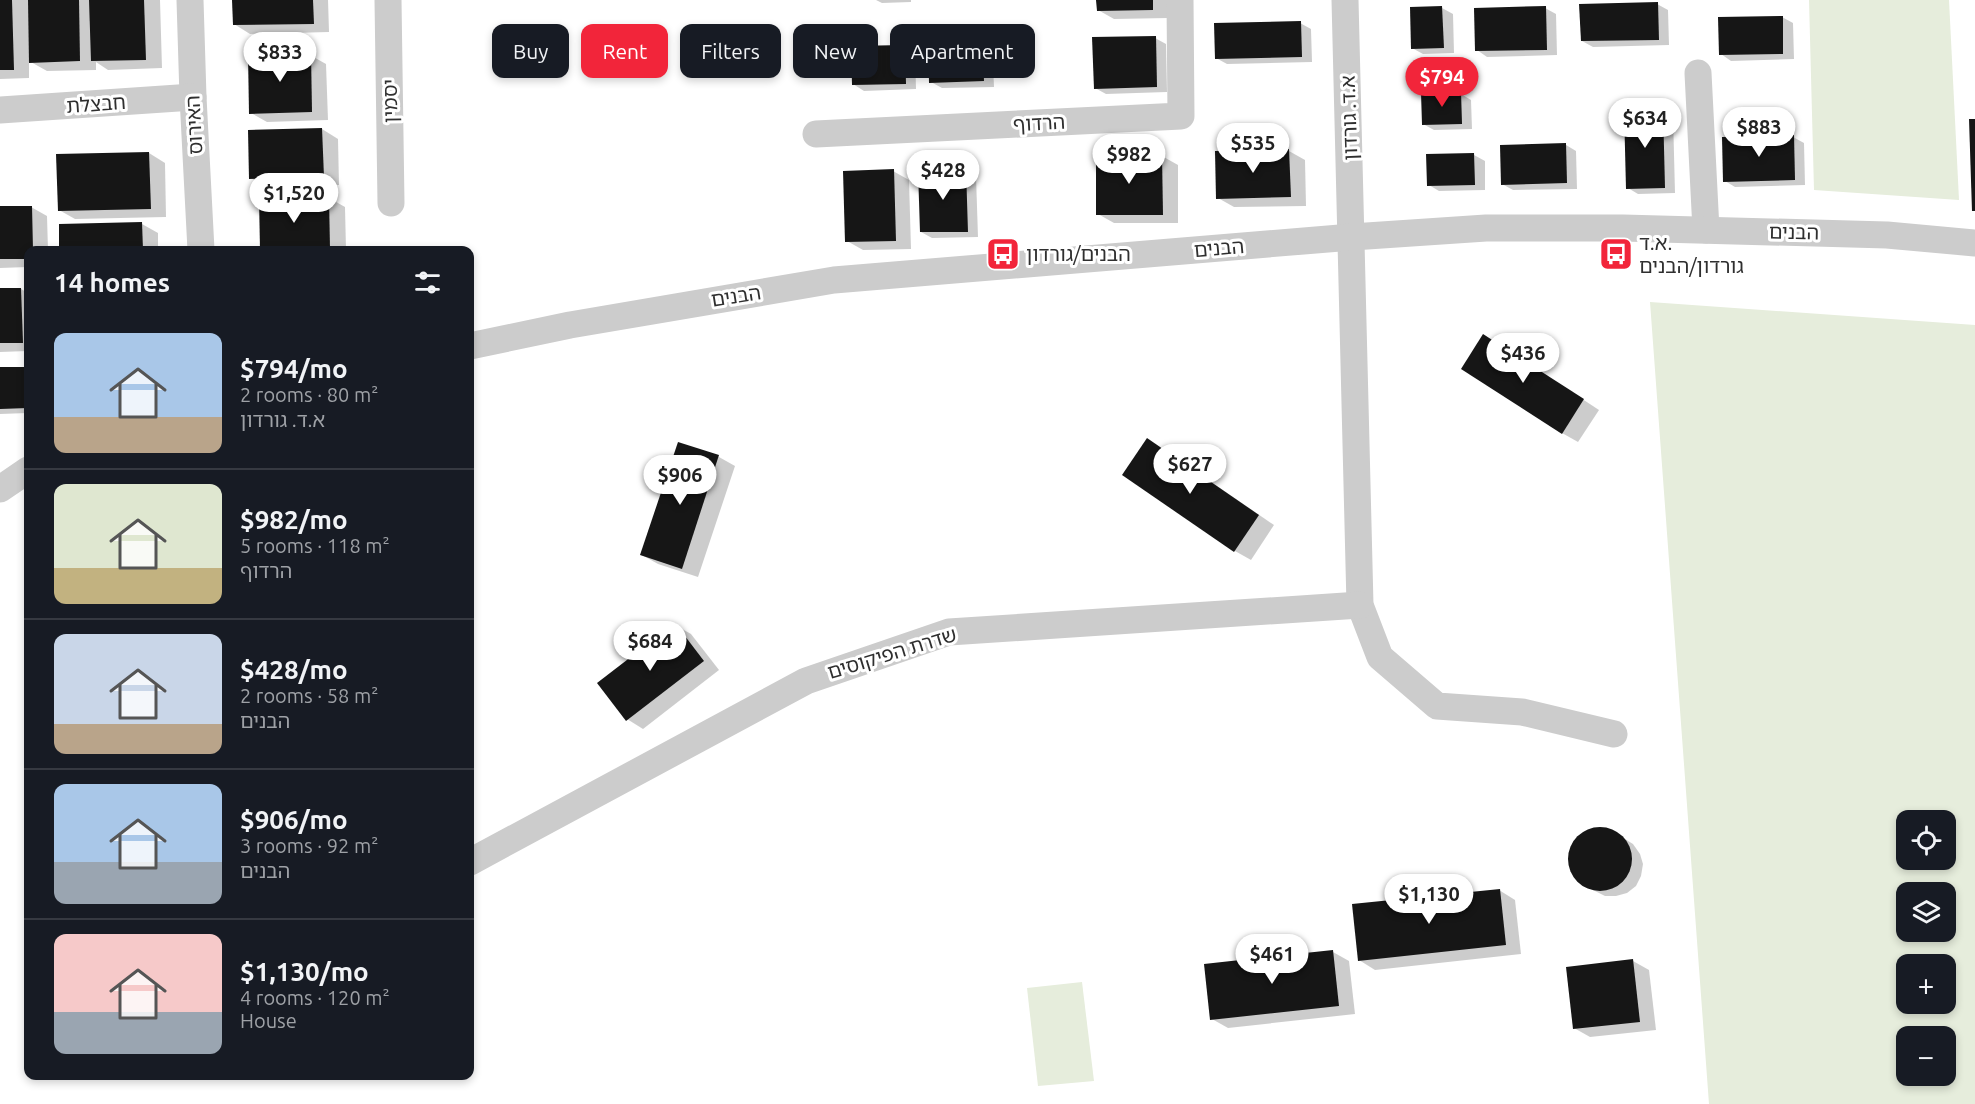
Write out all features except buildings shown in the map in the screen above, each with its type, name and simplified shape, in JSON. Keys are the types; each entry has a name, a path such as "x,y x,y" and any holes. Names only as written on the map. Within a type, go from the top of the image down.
{"street":[{"name":"האירוס","path":"190,0 201,246"},
{"name":"יסמין","path":"388,0 391,202"},
{"name":"הרדוף","path":"816,134 1181,116 1180,0"},
{"name":"א.ד. גורדון","path":"1345,0 1360,605 1380,657 1437,706 1522,712 1614,734"},
{"path":"1698,73 1706,230"},
{"name":"חבצלת","path":"0,110 193,97"},
{"name":"הבנים","path":"474,345 570,325 834,280 1352,237 1486,228 1706,230 1887,235 1975,243"},
{"path":"0,476 24,469"},
{"path":"0,489 24,471"},
{"name":"שדרת הפיקוסים","path":"474,860 806,681 949,632 1360,605"}],"green space":[{"path":"1809,0 1949,0 1959,200 1814,190"},
{"path":"1650,302 1975,325 1975,1104 1709,1104"},
{"path":"1082,982 1094,1081 1038,1086 1027,988"}],"place":[{"name":"הבנים/גורדון","path":"1003,254"},
{"name":"א.ד. גורדון/הבנים","path":"1616,254"}]}
